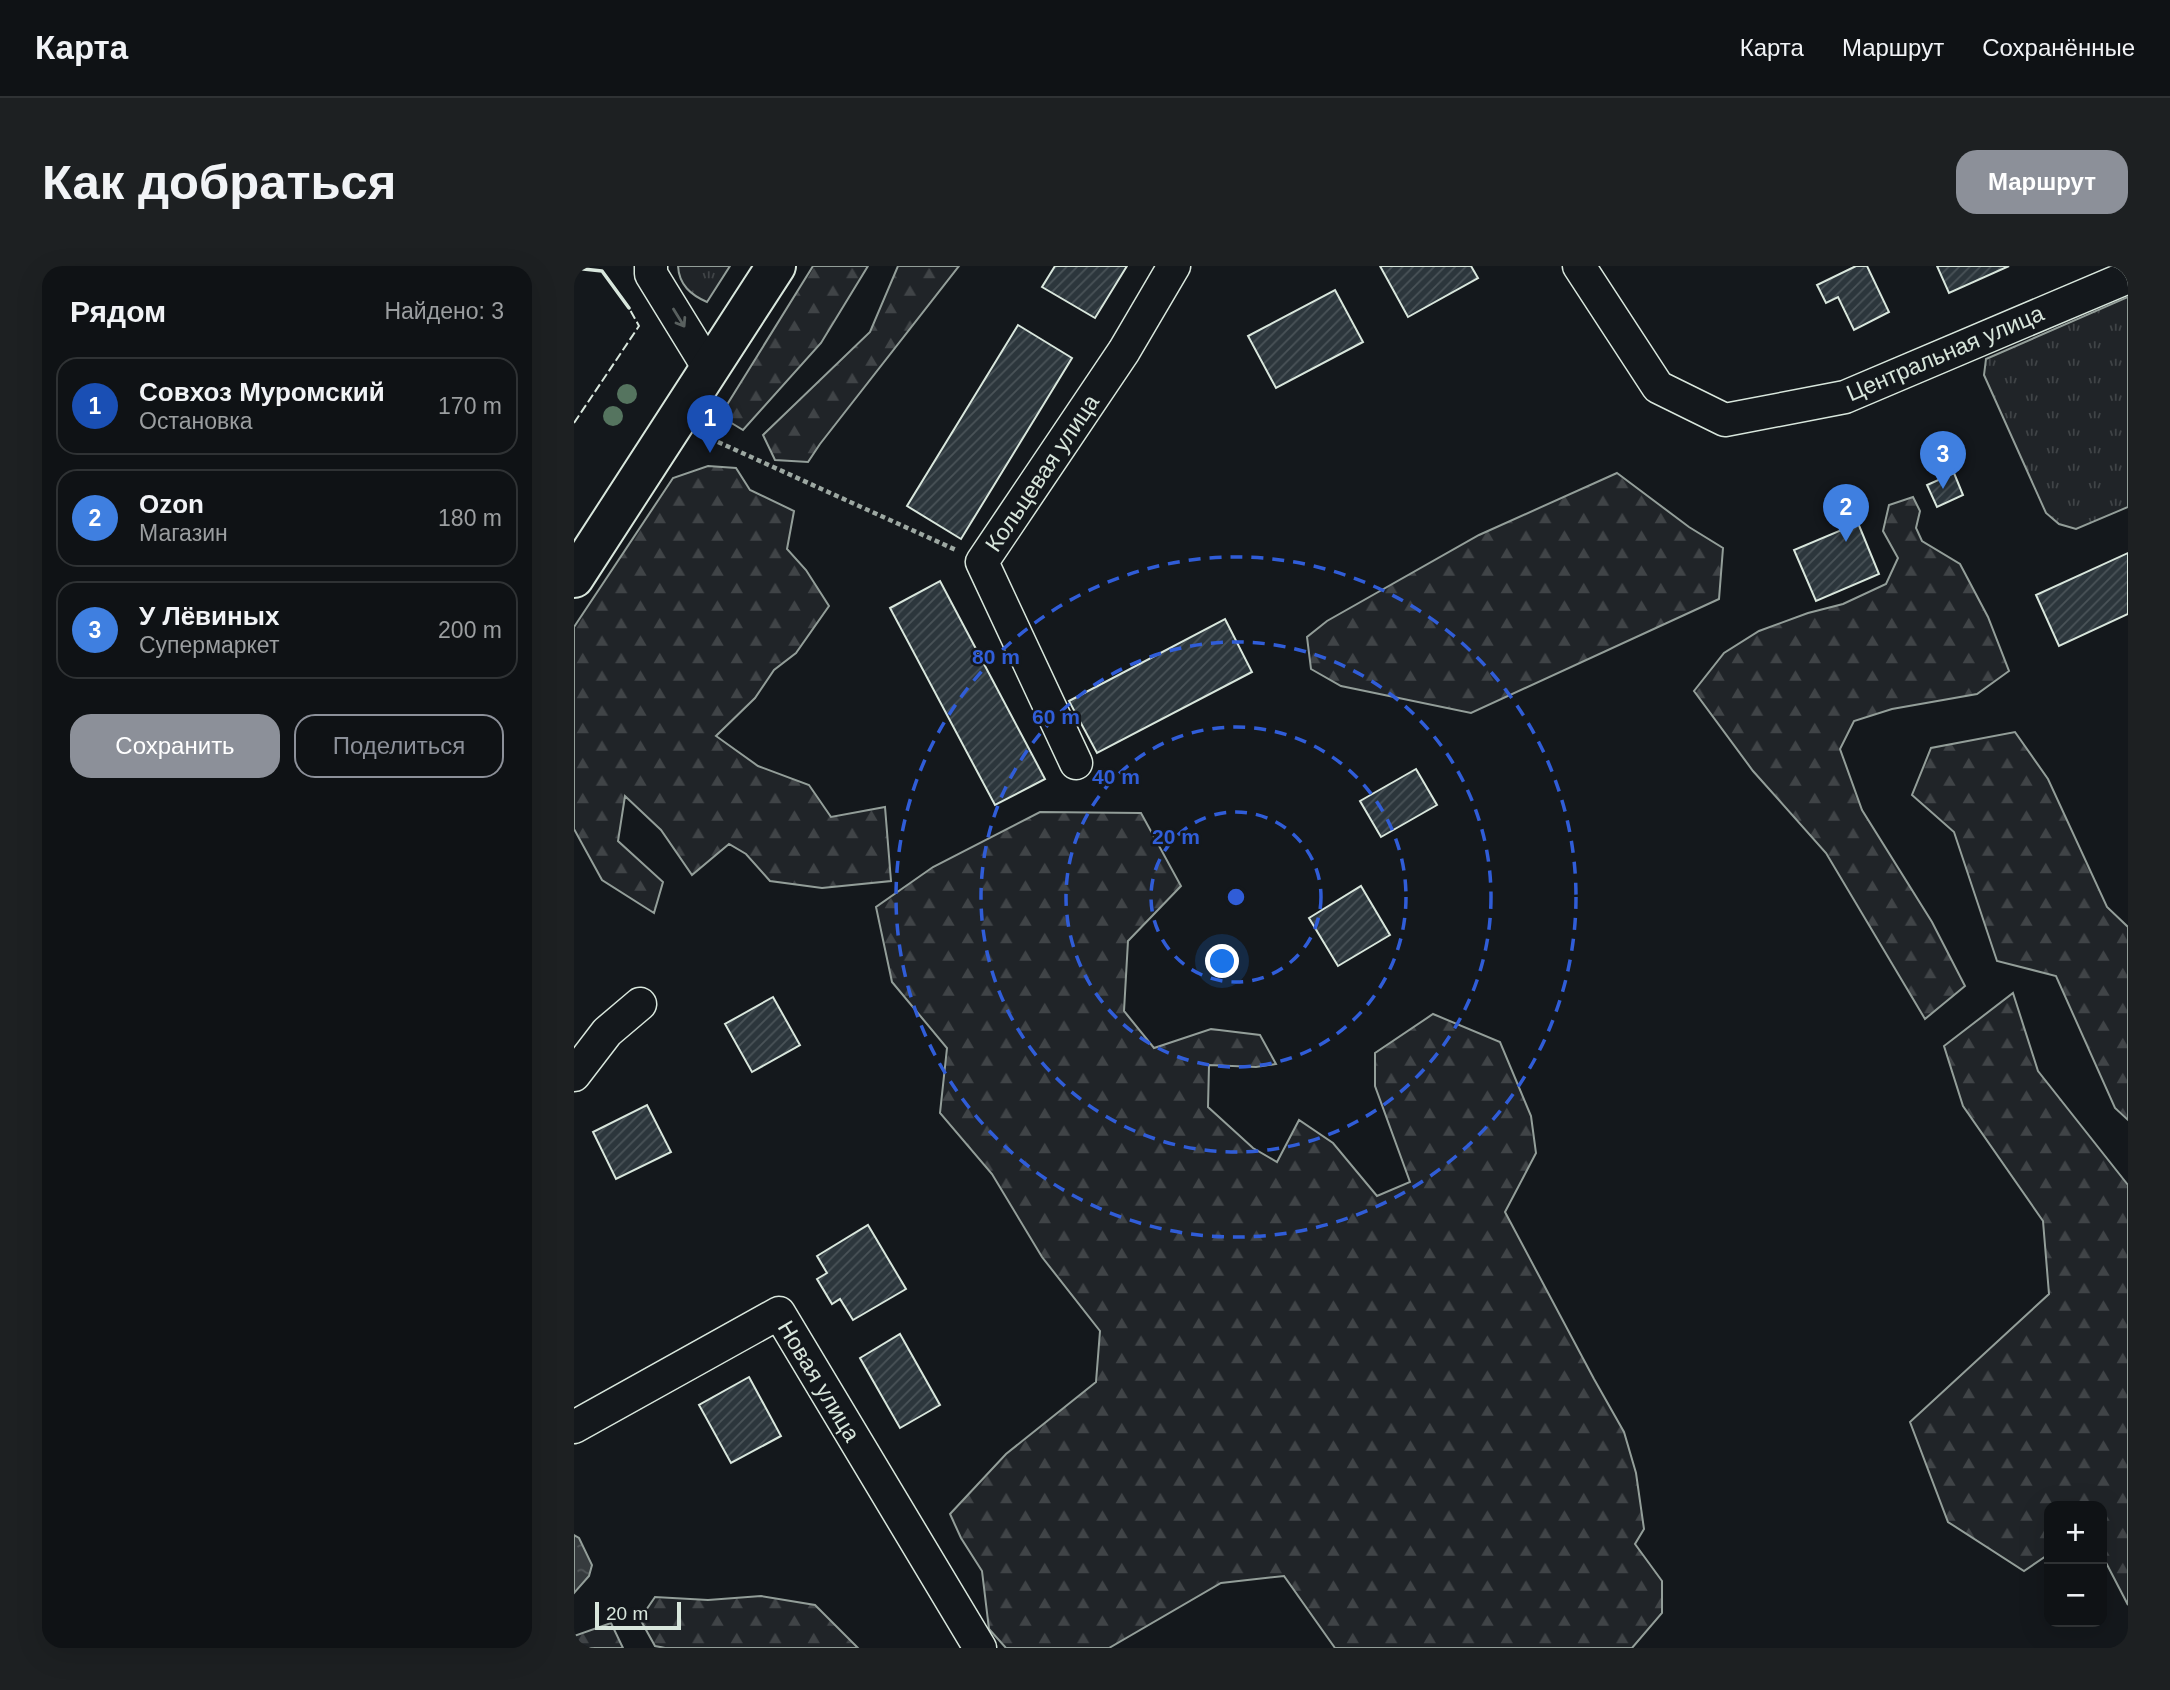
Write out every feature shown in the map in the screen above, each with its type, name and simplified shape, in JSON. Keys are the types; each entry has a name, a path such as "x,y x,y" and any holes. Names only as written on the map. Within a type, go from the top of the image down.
{"main road":[{"path":"574,578 776,266"}],"street":[{"path":"651,266 651,274 710,370"},
{"name":"Кольцевая улица","path":"1076,763 982,562 1125,351 1174,266"},
{"name":"Центральная улица","path":"1579,266 1658,387 1725,420 1846,397 2128,276"},
{"path":"574,1075 607,1032 640,1004"},
{"name":"Новая улица","path":"582,1416 779,1313 980,1648"}],"path":[{"path":"701,447 707,437 982,562"}],"green space":[{"path":"678,266 730,266 707,302 687,288 681,279"},
{"path":"813,266 868,266 821,343 743,430 720,416"},
{"path":"898,266 959,266 808,462 775,460 763,435 870,332"},
{"path":"2128,297 2128,507 2076,529 2059,524 2046,513 1984,375 1986,359"},
{"path":"708,466 736,468 750,490 794,511 787,549 806,570 829,606 796,653 774,670 755,698 716,736 758,766 809,785 831,817 885,807 891,881 822,888 770,881 746,854 729,844 692,875 661,830 625,796 618,841 663,882 654,913 602,880 574,829 574,627 673,478"},
{"path":"1617,473 1689,527 1723,548 1719,599 1471,713 1341,686 1311,669 1307,637 1327,621 1479,535"},
{"path":"1913,497 1920,511 1916,528 1922,541 1960,564 1988,617 2009,671 1977,694 1892,709 1854,721 1840,749 1862,810 1932,922 1965,986 1925,1019 1826,853 1753,771 1694,691 1724,653 1759,631 1808,613 1843,604 1886,584 1898,558 1883,531 1889,505"},
{"path":"2015,732 2048,779 2107,907 2128,927 2128,1120 2115,1108 2056,976 1997,961 1954,832 1912,795 1931,748"},
{"path":"1040,812 1141,813 1181,886 1128,941 1124,1011 1154,1048 1211,1029 1260,1035 1276,1064 1256,1067 1209,1065 1208,1107 1253,1148 1277,1162 1299,1120 1333,1143 1377,1196 1410,1182 1375,1086 1375,1053 1433,1014 1500,1042 1531,1116 1536,1153 1505,1212 1624,1432 1636,1473 1644,1529 1635,1544 1662,1581 1662,1613 1632,1648 1335,1648 1284,1576 1221,1583 1109,1648 1006,1648 989,1629 982,1571 961,1538 950,1514 1006,1454 1096,1382 1100,1331 1042,1257 992,1174 940,1113 947,1048 892,982 876,907 933,867"},
{"path":"2013,993 2038,1071 2128,1185 2128,1605 2107,1565 2107,1501 2044,1501 2044,1557 2024,1571 1948,1522 1910,1422 2049,1294 2043,1221 1963,1106 1944,1046"},
{"path":"761,1596 815,1605 858,1648 665,1648 655,1646 640,1619 655,1597 708,1600"},
{"path":"611,1623 623,1648 574,1648 574,1636"}],"water":[{"path":"574,1535 579,1538 592,1565 589,1576 574,1593"}],"building":[{"path":"1055,266 1127,266 1095,318 1042,287"},
{"path":"1380,266 1471,266 1478,278 1408,317"},
{"path":"1856,266 1867,266 1889,312 1854,330 1838,297 1826,303 1817,285"},
{"path":"1937,266 2009,266 1949,293"},
{"path":"1335,290 1363,342 1276,388 1248,336"},
{"path":"1018,325 1072,358 961,539 907,506"},
{"path":"1954,473 1963,495 1937,507 1927,485"},
{"path":"1858,523 1879,574 1816,601 1794,550"},
{"path":"2128,553 2128,614 2059,646 2036,595"},
{"path":"940,581 1045,779 995,805 890,608"},
{"path":"1225,619 1252,672 1097,753 1069,701"},
{"path":"1416,769 1437,805 1381,837 1360,801"},
{"path":"1361,886 1390,935 1338,966 1309,918"},
{"path":"773,997 800,1045 752,1072 725,1024"},
{"path":"647,1105 671,1152 616,1179 593,1132"},
{"path":"868,1225 906,1289 853,1320 840,1299 832,1304 817,1279 827,1273 817,1256"},
{"path":"900,1334 940,1405 900,1428 860,1358"},
{"path":"749,1377 781,1436 731,1463 699,1405"}],"fence":[{"path":"574,423 639,326 629,308"}],"wall":[{"path":"574,268 602,271 629,308"}],"place":[{"name":"Совхоз Муромский","path":"710,453"},
{"name":"У Лёвиных","path":"1943,489"},
{"name":"Ozon","path":"1846,542"}]}
